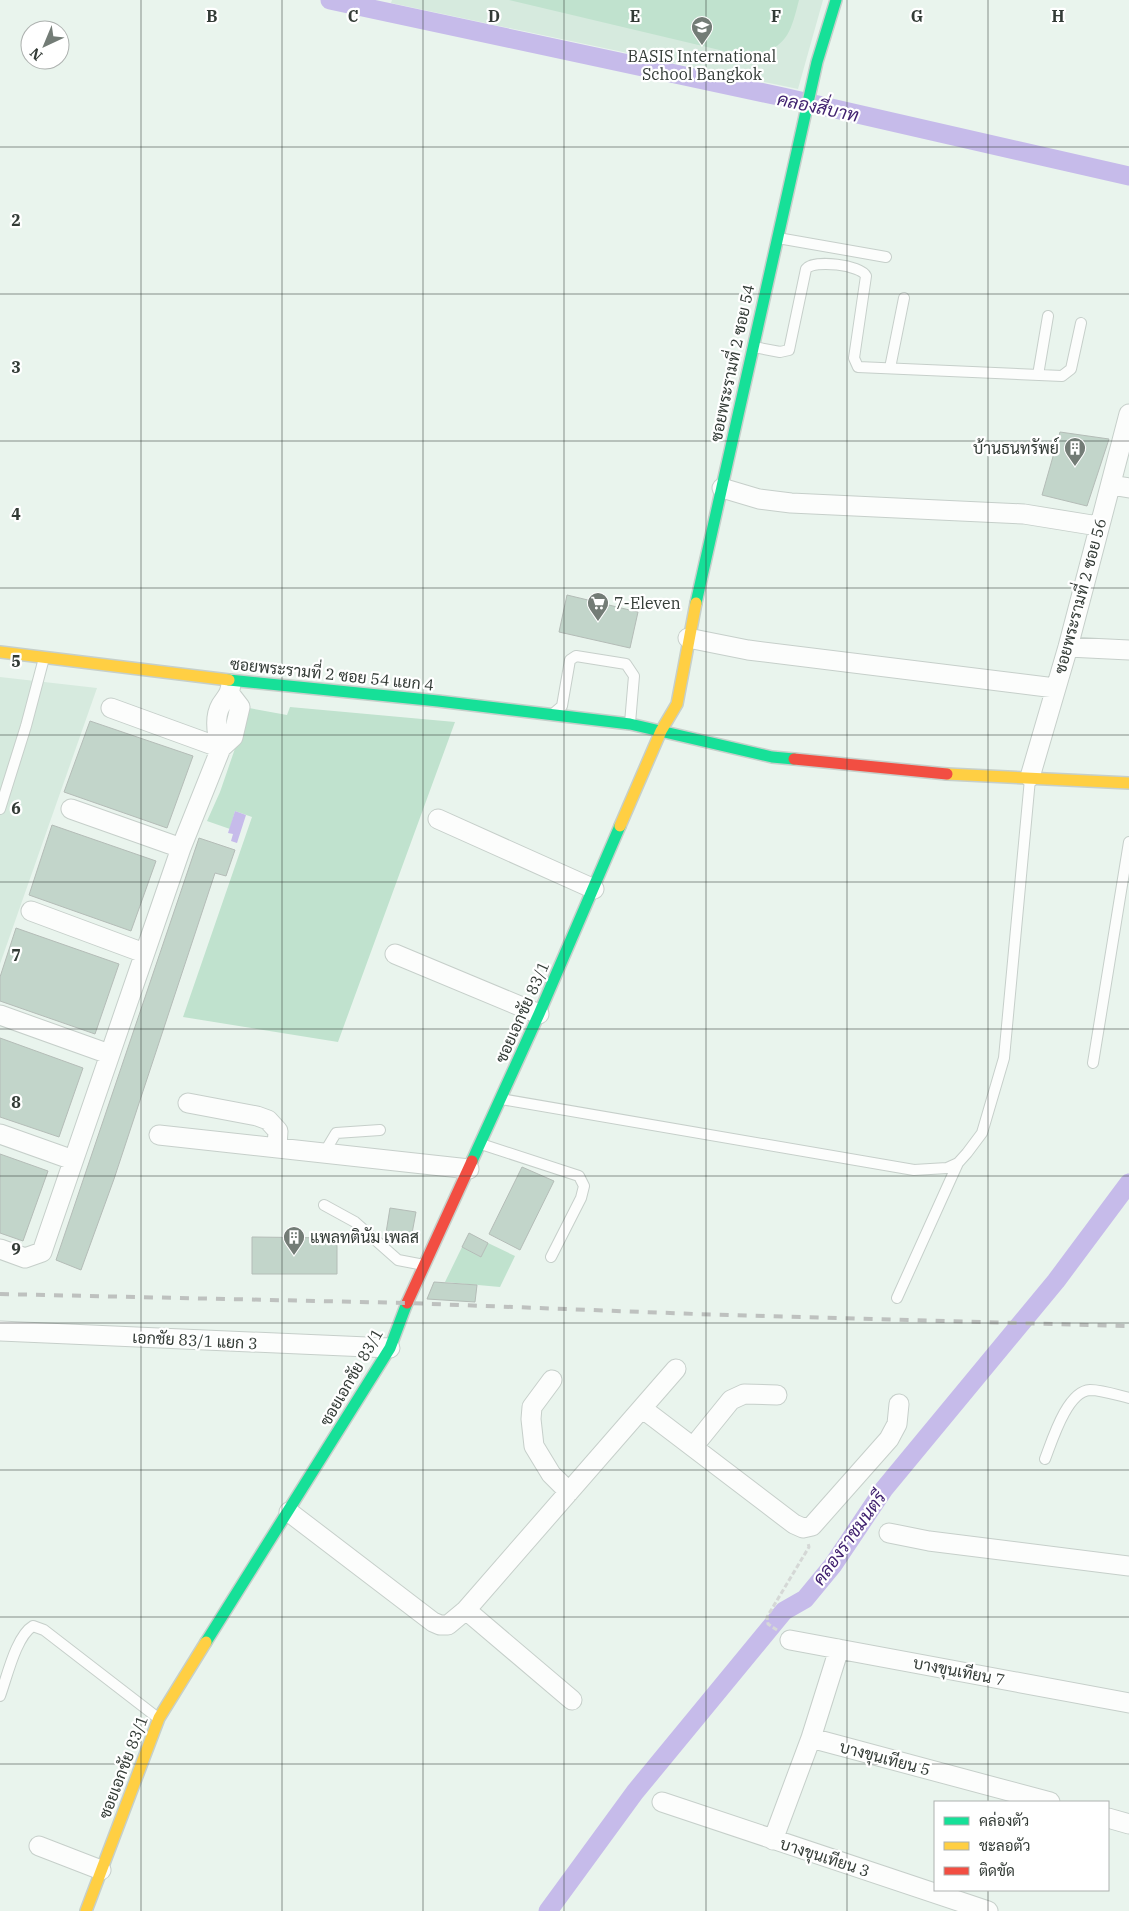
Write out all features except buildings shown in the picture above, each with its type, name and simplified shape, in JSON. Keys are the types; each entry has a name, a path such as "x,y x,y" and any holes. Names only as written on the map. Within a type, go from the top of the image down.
{"street":[{"name":"ซอยพระรามที่ 2 ซอย 54","path":"661,731 677,704 688,638 752,346 818,62 836,0"},
{"name":"ซอยพระรามที่ 2 ซอย 56","path":"1030,777 1068,647 1098,526 1120,487 1129,414"},
{"path":"722,488 759,499 791,503 1024,514 1098,526"},
{"path":"688,638 748,650 1055,688"},
{"path":"1068,647 1129,650"},
{"name":"ซอยพระรามที่ 2 ซอย 54 แยก 4","path":"0,652 44,657 231,687 438,701 630,724 772,757 932,773 1129,783"},
{"path":"0,1249 25,1258 42,1252 181,848 220,748 216,732 220,706 231,687"},
{"path":"111,708 220,748"},
{"name":"ซอยเอกชัย 83/1","path":"86,1911 158,1718 289,1512 390,1348 425,1265 594,889 661,731"},
{"path":"71,808 181,848"},
{"path":"438,819 594,889"},
{"path":"30,911 144,953"},
{"path":"395,954 539,1014"},
{"path":"0,1016 109,1054"},
{"path":"188,1103 257,1116 268,1120 278,1131 277,1148"},
{"path":"0,1134 73,1160"},
{"path":"160,1135 469,1169"},
{"name":"เอกชัย 83/1 แยก 3","path":"0,1332 390,1348"},
{"path":"289,1512 433,1622 440,1625 448,1625 466,1610 676,1369"},
{"path":"552,1380 532,1408 531,1419 534,1446 550,1474 569,1492"},
{"path":"693,1447 731,1400 744,1394 777,1395"},
{"path":"643,1409 794,1524 803,1528 812,1526 889,1439 897,1424 899,1404"},
{"path":"889,1534 929,1541 1129,1566"},
{"path":"466,1610 572,1700"},
{"name":"บางขุนเทียน 7","path":"790,1640 1129,1703"},
{"path":"773,1840 811,1738 839,1649"},
{"name":"บางขุนเทียน 5","path":"811,1738 1046,1801"},
{"name":"บางขุนเทียน 3","path":"662,1802 988,1911"},
{"path":"1109,1818 1129,1824"},
{"path":"39,1846 101,1870"}],"lane":[{"path":"777,238 886,256"},
{"path":"752,346 784,352 789,350 806,269 816,263 858,268 866,276 855,363 858,367 1062,376 1070,371 1081,323"},
{"path":"890,368 904,298"},
{"path":"1038,375 1048,316"},
{"path":"551,715 562,706 567,668 570,660 576,656 626,664 631,669 634,676 630,724"},
{"path":"0,809 26,726 44,657"},
{"path":"897,1298 958,1163 982,1133 1004,1058 1030,777"},
{"path":"1093,1063 1129,842"},
{"path":"500,1099 914,1170 947,1168 958,1163"},
{"path":"324,1153 336,1132 380,1130"},
{"path":"480,1144 579,1176 584,1186 581,1198 551,1257"},
{"path":"324,1205 356,1222 398,1260 425,1265"},
{"path":"1045,1459 1060,1420 1078,1394 1090,1390 1129,1398"},
{"path":"0,1696 25,1630 33,1626 44,1630 158,1718"}],"path":[{"path":"768,1624 767,1617 809,1547 803,1528"}],"shaded area":[{"name":"BASIS International School Bangkok","path":"392,0 823,0 798,89 391,3"},
{"path":"0,677 97,688 0,964"},
{"path":"235,811 246,815 237,843 231,841 233,834 228,833"}],"green space":[{"path":"509,0 799,0 793,22 785,38 772,49 749,57"},
{"path":"290,707 455,722 338,1042 183,1017 252,817 235,811 230,829 207,821 220,792 249,708 287,715"},
{"path":"488,1243 515,1256 500,1287 445,1282 462,1247 481,1257"}],"waterway":[{"name":"คลองสี่บาท","path":"330,0 783,97 1129,176"},
{"name":"คลองราชมนตรี","path":"548,1911 635,1792 784,1611 805,1599 833,1565 884,1489 1056,1281 1129,1183"}],"railway":[{"path":"0,1294 407,1303 696,1314 1129,1326"}],"traffic: fast":[{"path":"696,603 817,62 836,0"},
{"path":"229,680 438,701 630,724 772,757 794,759"},
{"path":"472,1161 539,1014 620,826"},
{"path":"206,1642 390,1348 407,1303"}],"traffic: slow":[{"path":"620,826 661,731 677,704 696,603"},
{"path":"0,652 229,680"},
{"path":"947,774 1129,783"},
{"path":"86,1911 159,1718 206,1642"}],"traffic: jam":[{"path":"794,759 947,774"},
{"path":"407,1303 472,1161"}],"place":[{"name":"BASIS International School Bangkok","path":"702,46"},
{"name":"บ้านธนทรัพย์","path":"1075,467"},
{"name":"7-Eleven","path":"598,622"},
{"name":"แพลทตินัม เพลส","path":"294,1256"}]}
